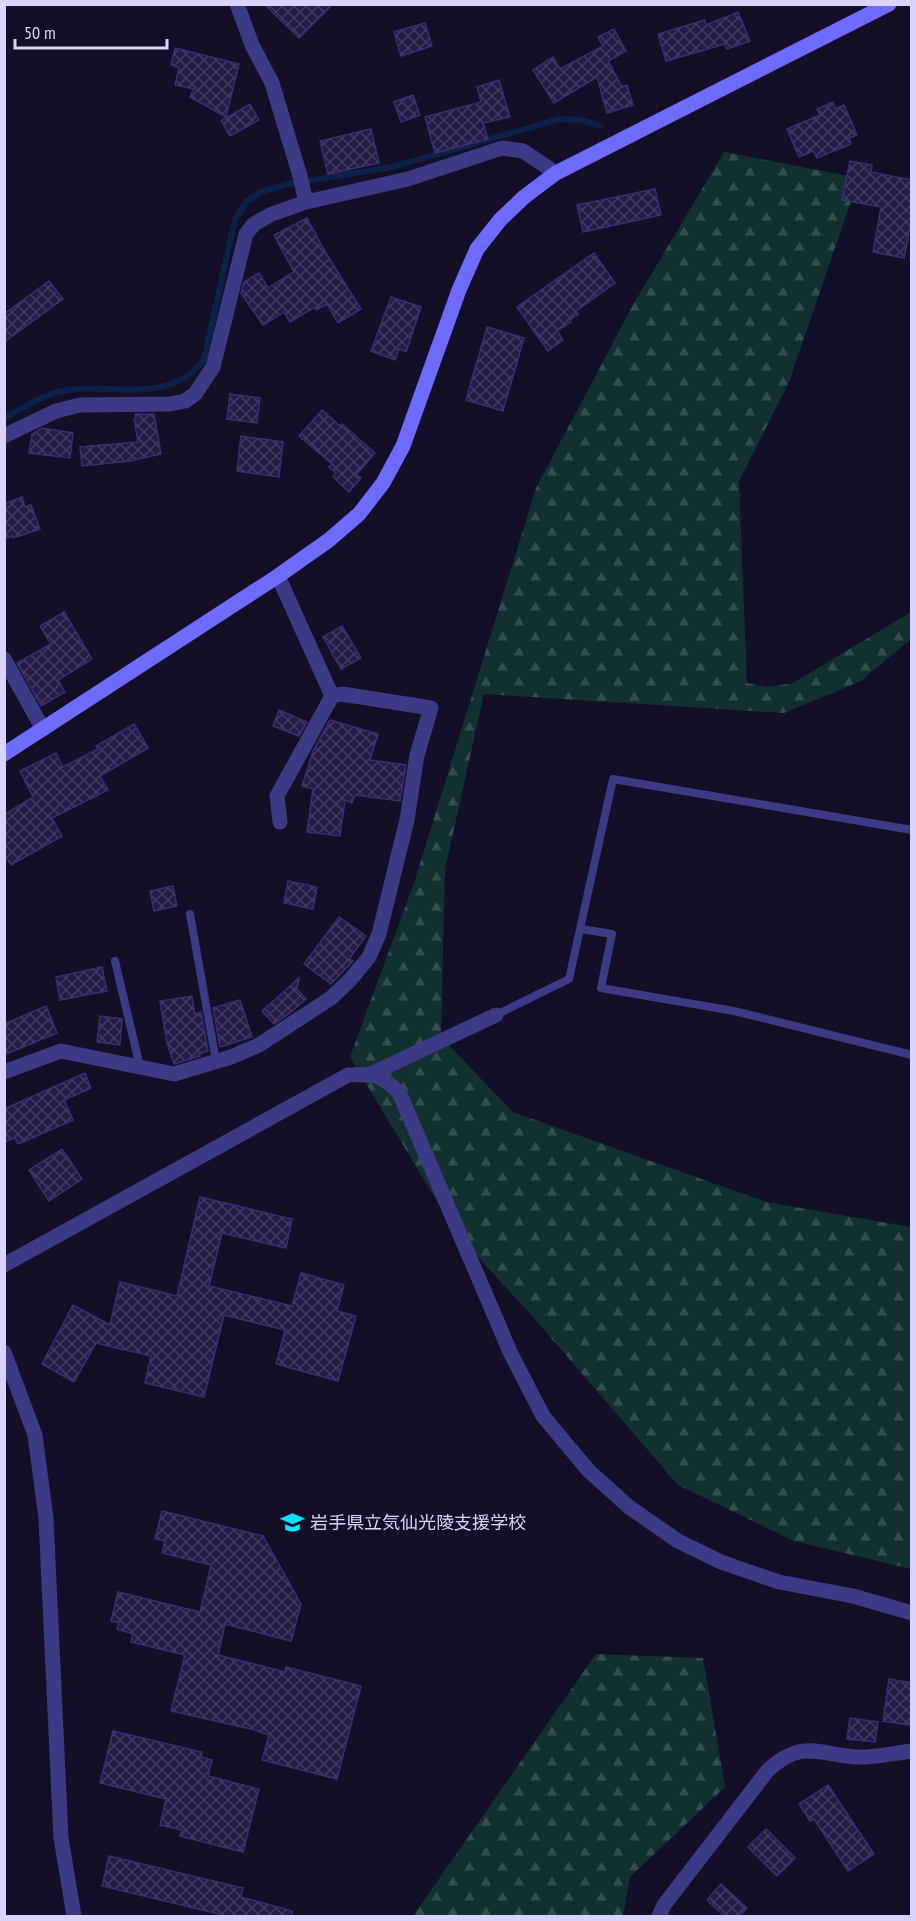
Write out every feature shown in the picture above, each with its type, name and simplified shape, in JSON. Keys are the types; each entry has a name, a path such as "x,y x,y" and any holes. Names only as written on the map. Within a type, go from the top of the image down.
{"street":[{"path":"237,4 252,45 272,83 305,199"},
{"path":"4,754 278,576 336,534 358,514 383,483 403,446 459,290 477,249 500,220 524,197 556,173 889,4"},
{"path":"4,436 56,411 80,405 170,404 185,401 195,394 213,367 246,234 254,224 272,214 305,199 408,179 502,148 523,151 556,173"},
{"path":"278,576 332,696"},
{"path":"4,659 43,729"},
{"path":"4,1072 61,1051 174,1074 259,1045 331,998 369,957 379,934 407,820 417,755 431,708 342,693 332,696 277,796 280,822"},
{"path":"371,1074 496,1015"},
{"path":"4,1265 348,1075 371,1074 384,1078 399,1092 511,1354 543,1416 588,1470 628,1507 678,1541 721,1562 779,1582 853,1596 912,1613"},
{"path":"4,1352 35,1435 46,1518 61,1838 74,1917"},
{"path":"659,1917 664,1905 768,1770 782,1757 805,1750 858,1757 912,1751"}],"lane":[{"path":"496,1015 570,980 613,779 912,830"},
{"path":"190,914 216,1061"},
{"path":"581,928 612,934 601,988 734,1011 912,1055"},
{"path":"115,961 140,1067"}],"green space":[{"path":"724,152 859,178 789,382 739,481 747,683 767,687 793,683 911,612 911,639 861,681 784,713 484,694 445,869 441,1037 513,1112 766,1202 911,1227 911,1569 794,1541 678,1485 533,1317 456,1233 350,1057 414,883 536,488 633,305"},
{"path":"596,1654 703,1658 725,1787 630,1877 623,1916 413,1916"}],"building":[{"path":"264,4 333,4 299,38"},
{"path":"738,12 750,41 727,49 725,44 666,61 658,34 705,20 706,25"},
{"path":"425,23 432,46 401,56 394,32"},
{"path":"614,29 626,51 608,61 622,87 627,85 633,105 607,113 597,77 554,103 533,70 553,57 560,69 603,46 598,37"},
{"path":"175,48 239,64 226,117 190,97 194,89 175,85 179,68 171,65"},
{"path":"499,80 510,117 483,123 488,139 435,153 425,117 481,102 477,87"},
{"path":"413,95 420,115 401,122 394,102"},
{"path":"833,102 835,109 844,105 857,135 849,138 851,144 817,158 813,151 799,157 787,129 820,115 817,109"},
{"path":"250,104 259,120 230,136 221,121"},
{"path":"371,129 379,163 328,174 320,141"},
{"path":"850,161 872,165 871,172 912,180 912,218 904,258 873,252 881,207 842,200"},
{"path":"655,189 661,215 583,232 577,205"},
{"path":"307,218 361,309 338,323 327,304 316,310 315,307 290,322 284,312 263,325 241,293 244,282 259,273 268,288 294,272 274,235"},
{"path":"594,253 615,283 576,311 578,314 570,320 571,322 557,331 563,340 548,351 517,307"},
{"path":"49,281 63,299 4,342 4,314"},
{"path":"391,297 421,307 406,352 399,349 395,360 371,351"},
{"path":"487,327 524,338 503,411 466,400"},
{"path":"230,394 260,398 257,423 227,419"},
{"path":"322,410 375,453 356,475 361,478 349,492 333,477 336,473 329,467 332,464 299,436"},
{"path":"135,414 154,414 161,454 130,461 82,466 80,447 138,442"},
{"path":"42,428 73,433 70,458 29,453 32,434"},
{"path":"241,436 283,442 279,477 237,471"},
{"path":"22,497 25,507 31,505 40,529 4,539 4,504"},
{"path":"64,612 92,659 58,680 65,692 41,706 17,663 51,644 40,626"},
{"path":"342,626 361,658 341,669 323,637"},
{"path":"279,710 307,722 299,736 273,726"},
{"path":"330,720 378,734 370,760 406,765 400,801 355,795 352,803 345,800 340,836 307,832 313,789 302,786 313,751"},
{"path":"134,724 148,748 100,776 108,790 52,818 62,836 11,865 4,854 4,815 33,797 20,771 56,753 63,767 98,749 96,746"},
{"path":"288,881 317,887 313,909 284,903"},
{"path":"173,886 177,906 154,911 150,891"},
{"path":"339,917 366,936 349,959 353,961 331,984 304,964"},
{"path":"102,967 107,991 60,1000 56,977"},
{"path":"299,978 297,989 306,999 274,1024 262,1011"},
{"path":"192,996 195,1014 201,1012 208,1051 199,1054 200,1056 174,1064 167,1043 160,1001"},
{"path":"240,1000 252,1037 220,1047 213,1008"},
{"path":"46,1006 57,1033 4,1055 4,1024"},
{"path":"100,1016 122,1019 120,1045 97,1042"},
{"path":"85,1073 91,1088 64,1100 73,1120 18,1144 15,1138 4,1142 4,1109"},
{"path":"62,1149 82,1179 49,1201 29,1170"},
{"path":"200,1197 292,1219 286,1248 222,1233 209,1286 292,1306 301,1273 344,1285 337,1311 356,1316 338,1381 276,1364 285,1330 224,1315 204,1397 145,1383 151,1356 96,1343 74,1382 42,1364 73,1305 110,1325 120,1282 177,1296"},
{"path":"162,1511 263,1536 301,1604 291,1641 225,1624 218,1655 285,1672 286,1667 361,1686 337,1779 262,1760 269,1735 171,1711 185,1655 131,1642 133,1634 117,1629 119,1623 111,1621 118,1592 200,1612 211,1565 162,1553 165,1541 155,1539"},
{"path":"889,1679 912,1683 909,1725 883,1721"},
{"path":"850,1718 878,1722 875,1742 847,1739"},
{"path":"113,1731 202,1752 201,1757 212,1760 208,1776 259,1789 243,1852 180,1836 182,1830 160,1825 166,1799 100,1783"},
{"path":"828,1785 874,1854 848,1871 814,1819 810,1821 799,1804"},
{"path":"766,1829 795,1858 777,1876 748,1847"},
{"path":"109,1856 243,1888 241,1897 292,1911 292,1917 231,1917 102,1886"},
{"path":"721,1884 747,1908 739,1917 725,1917 707,1900"}],"waterway":[{"path":"4,418 37,400 58,392 77,389 155,388 172,384 189,375 204,360 235,219 247,201 263,191 288,184 392,167 560,119 580,120 601,126"}],"place":[{"name":"岩手県立気仙光陵支援学校","path":"292,1523"}]}
